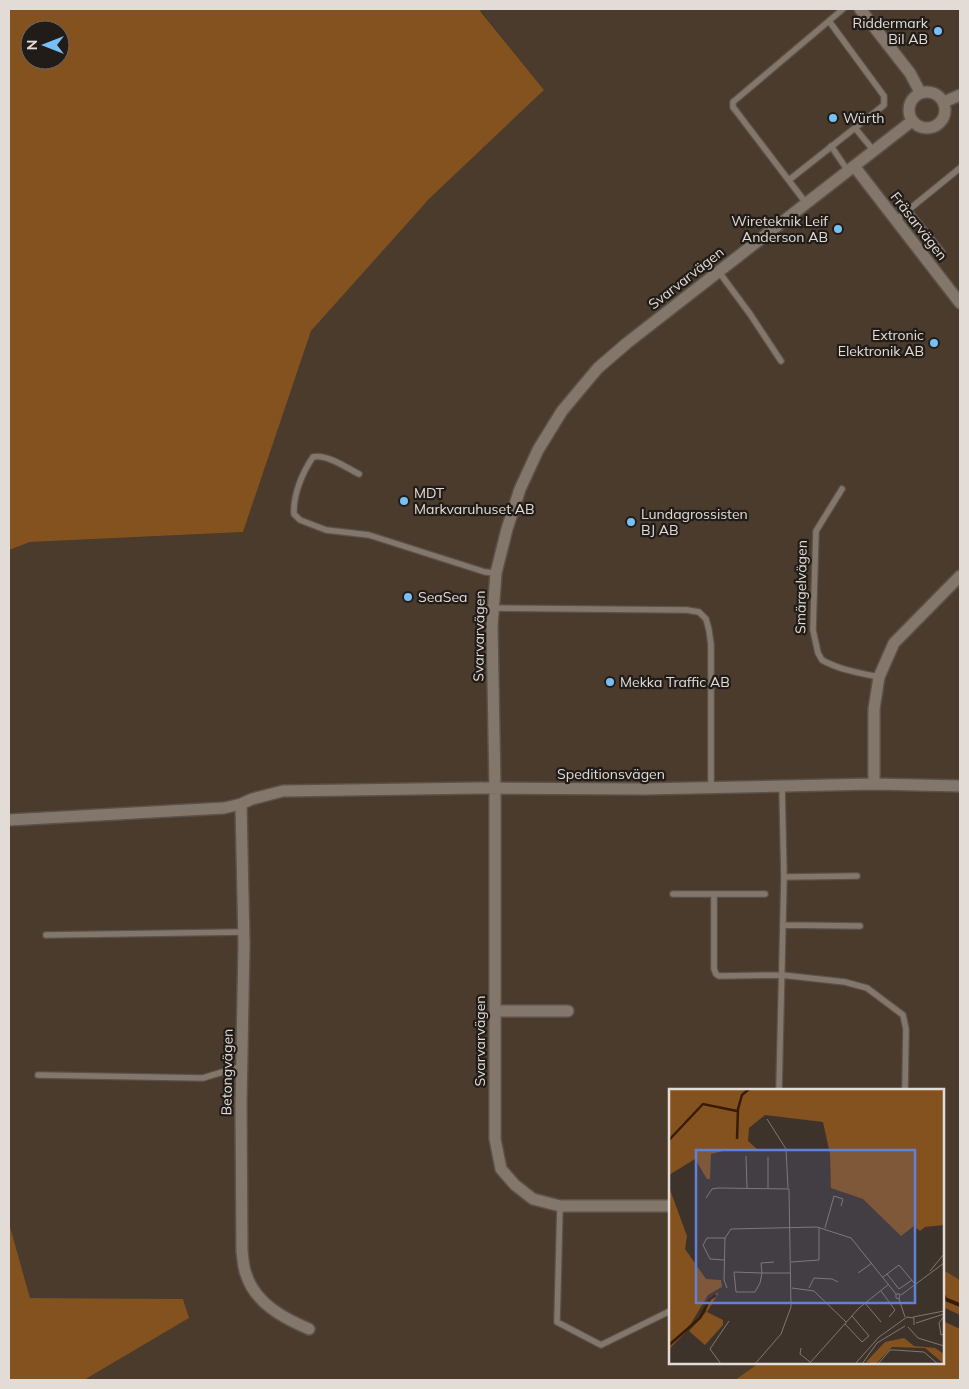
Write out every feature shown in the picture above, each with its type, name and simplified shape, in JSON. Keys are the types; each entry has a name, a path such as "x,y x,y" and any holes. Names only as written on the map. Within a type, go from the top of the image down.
{"street":[{"path":"860,9 910,73 920,92"},
{"path":"920,92 933,92 944,102 946,112 939,124 923,128 912,121 909,107 914,97 920,92"},
{"path":"944,102 960,95"},
{"name":"Svarvarvägen","path":"669,1206 560,1206 533,1199 515,1185 501,1169 495,1139 495,789 492,626 496,573 507,529 520,489 538,450 562,411 605,362 912,121"},
{"name":"Fräsarvägen","path":"851,168 896,220 960,303"},
{"path":"874,784 874,709 879,677 894,643 960,576"},
{"name":"Speditionsvägen","path":"241,804 252,799 283,791 480,788 711,788 874,784 960,786"},
{"path":"9,820 224,808 241,804"},
{"name":"Betongvägen","path":"241,804 243,932 242,1251 245,1273 252,1288 266,1304 285,1318 309,1329"},
{"path":"496,1011 568,1011"}],"lane":[{"path":"806,203 733,107 733,102 843,9"},
{"path":"788,180 884,104 885,99 828,21"},
{"path":"855,128 874,151"},
{"path":"831,146 851,168"},
{"path":"896,220 960,168"},
{"path":"908,210 942,252"},
{"path":"719,272 781,361"},
{"path":"360,474 331,460 318,456 313,457 307,465 300,482 295,498 294,514 300,520 326,530 369,535 484,572 496,573"},
{"name":"Smärgelvägen","path":"842,490 816,531 814,576 815,641 822,660 829,664 840,669 879,677"},
{"path":"493,608 687,610 699,612 706,619 711,644 711,788"},
{"path":"779,1089 784,925 782,787"},
{"path":"784,877 857,876"},
{"path":"673,894 765,894"},
{"path":"714,894 714,969 716,974 719,976 782,975 845,982 867,988 903,1015 906,1029 905,1089"},
{"path":"784,925 860,926"},
{"path":"46,935 243,932"},
{"path":"38,1075 203,1078 242,1066"},
{"path":"560,1206 557,1322 601,1345 669,1311"}],"shaded area":[{"path":"9,9 482,9 480,11 544,90 429,199 311,331 243,532 30,542 9,550"},
{"path":"960,9 960,1280 944,1271 944,1089 669,1089 669,1364 758,1364 735,1380 84,1380 189,1318 183,1299 30,1298 9,1223 9,550 30,542 243,532 311,331 429,199 544,90 480,10"},
{"path":"9,1223 30,1298 183,1299 189,1318 84,1380 9,1380"},
{"path":"944,1271 960,1280 960,1315 944,1307"},
{"path":"944,1321 960,1329 960,1380 735,1380 758,1364 944,1364"}],"waterway":[{"path":"944,1297 960,1305"}],"place":[{"name":"Riddermark Bil AB","path":"938,31"},
{"name":"Würth","path":"833,118"},
{"name":"Wireteknik Leif Anderson AB","path":"838,229"},
{"name":"Extronic Elektronik AB","path":"934,343"},
{"name":"MDT Markvaruhuset AB","path":"404,501"},
{"name":"Lundagrossisten BJ AB","path":"631,522"},
{"name":"SeaSea","path":"408,597"},
{"name":"Mekka Traffic AB","path":"610,682"}]}
